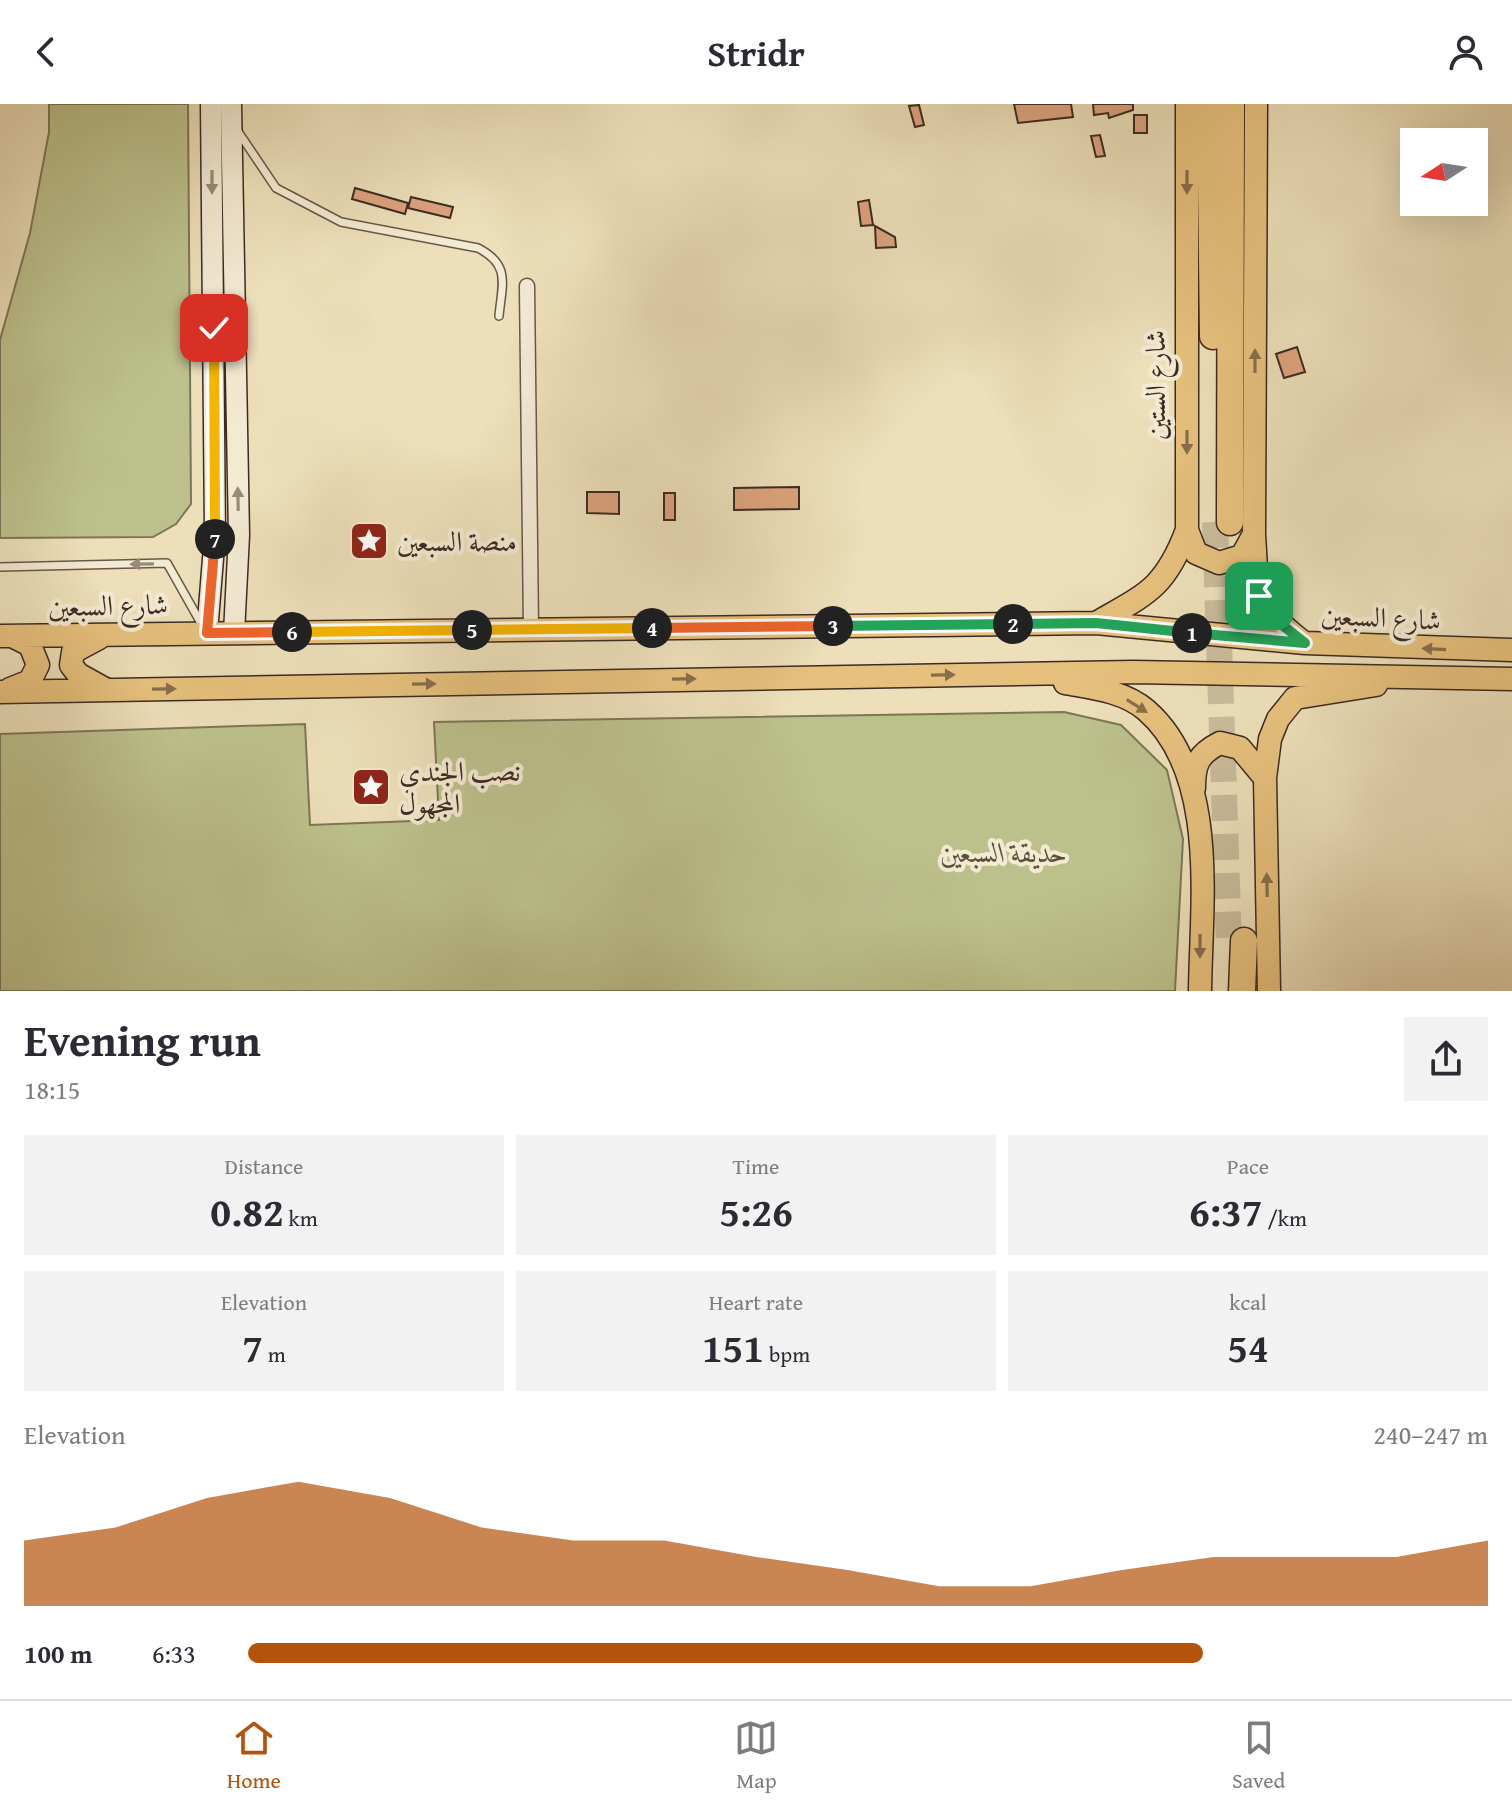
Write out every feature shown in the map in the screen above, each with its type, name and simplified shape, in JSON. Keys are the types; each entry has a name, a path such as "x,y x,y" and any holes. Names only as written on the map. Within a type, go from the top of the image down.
{"highway":[{"name":"شارع الستين","path":"1210,104 1222,522 1231,104"},
{"path":"1228,991 1236,943 1242,991"}],"main road":[{"name":"شارع الستين","path":"1096,623 1157,585 1175,561 1187,530 1187,104"},
{"path":"1256,104 1254,534 1257,587 1262,603 1272,617 1305,643"},
{"path":"1187,530 1196,553 1219,563 1242,556 1254,534"},
{"name":"شارع السبعين","path":"5,636 1096,623 1305,643 1512,650"},
{"path":"106,690 78,674 71,658 80,646 107,635"},
{"path":"1,692 30,681 38,665 30,645 5,636"},
{"name":"شارع السبعين","path":"1,692 1009,674 1345,673 1414,680 1512,679"},
{"path":"1009,674 1110,691 1145,709 1173,743 1194,790"},
{"path":"1269,991 1265,778 1270,739 1278,719 1295,698 1414,680"},
{"path":"1200,991 1200,846 1194,769 1201,753 1220,743 1240,748 1265,778"}],"street":[{"path":"221,113 239,535 234,633"},
{"path":"207,633 215,534 221,113"},
{"path":"527,286 531,629"}],"lane":[{"path":"221,113 276,188 304,204 341,222 362,228 478,248 493,256 503,271 499,316"},
{"path":"0,567 167,563 207,633"}],"green space":[{"path":"49,104 188,104 191,504 176,524 153,537 0,538 0,340 30,233 49,132"},
{"name":"حديقة السبعين","path":"1064,712 1121,725 1167,770 1183,839 1175,991 0,991 0,734 305,724 310,825 439,820 434,722"}],"building":[{"path":"1014,104 1071,104 1073,117 1018,123"},
{"path":"1093,104 1133,104 1133,110 1109,118 1108,113 1094,115"},
{"path":"919,105 924,125 915,127 909,106"},
{"path":"1134,115 1147,115 1147,133 1134,133"},
{"path":"1100,135 1105,156 1096,157 1091,136"},
{"path":"355,188 408,203 405,214 352,199"},
{"path":"411,197 453,207 450,218 408,208"},
{"path":"869,200 873,225 861,226 858,202"},
{"path":"875,226 895,237 896,247 876,248"},
{"path":"1297,347 1305,372 1284,378 1276,354"},
{"path":"799,487 799,509 734,510 734,488"},
{"path":"587,492 619,492 619,514 587,513"},
{"path":"664,493 675,493 675,520 664,520"}],"tunnel":[{"path":"1215,522 1229,944"}],"place":[{"name":"منصة السبعين","path":"369,541"},
{"name":"نصب الجندي المجهول","path":"371,787"}],"route":[{"path":"214,328 215,534 207,633 1096,623 1305,643 1272,617 1259,596"}]}
